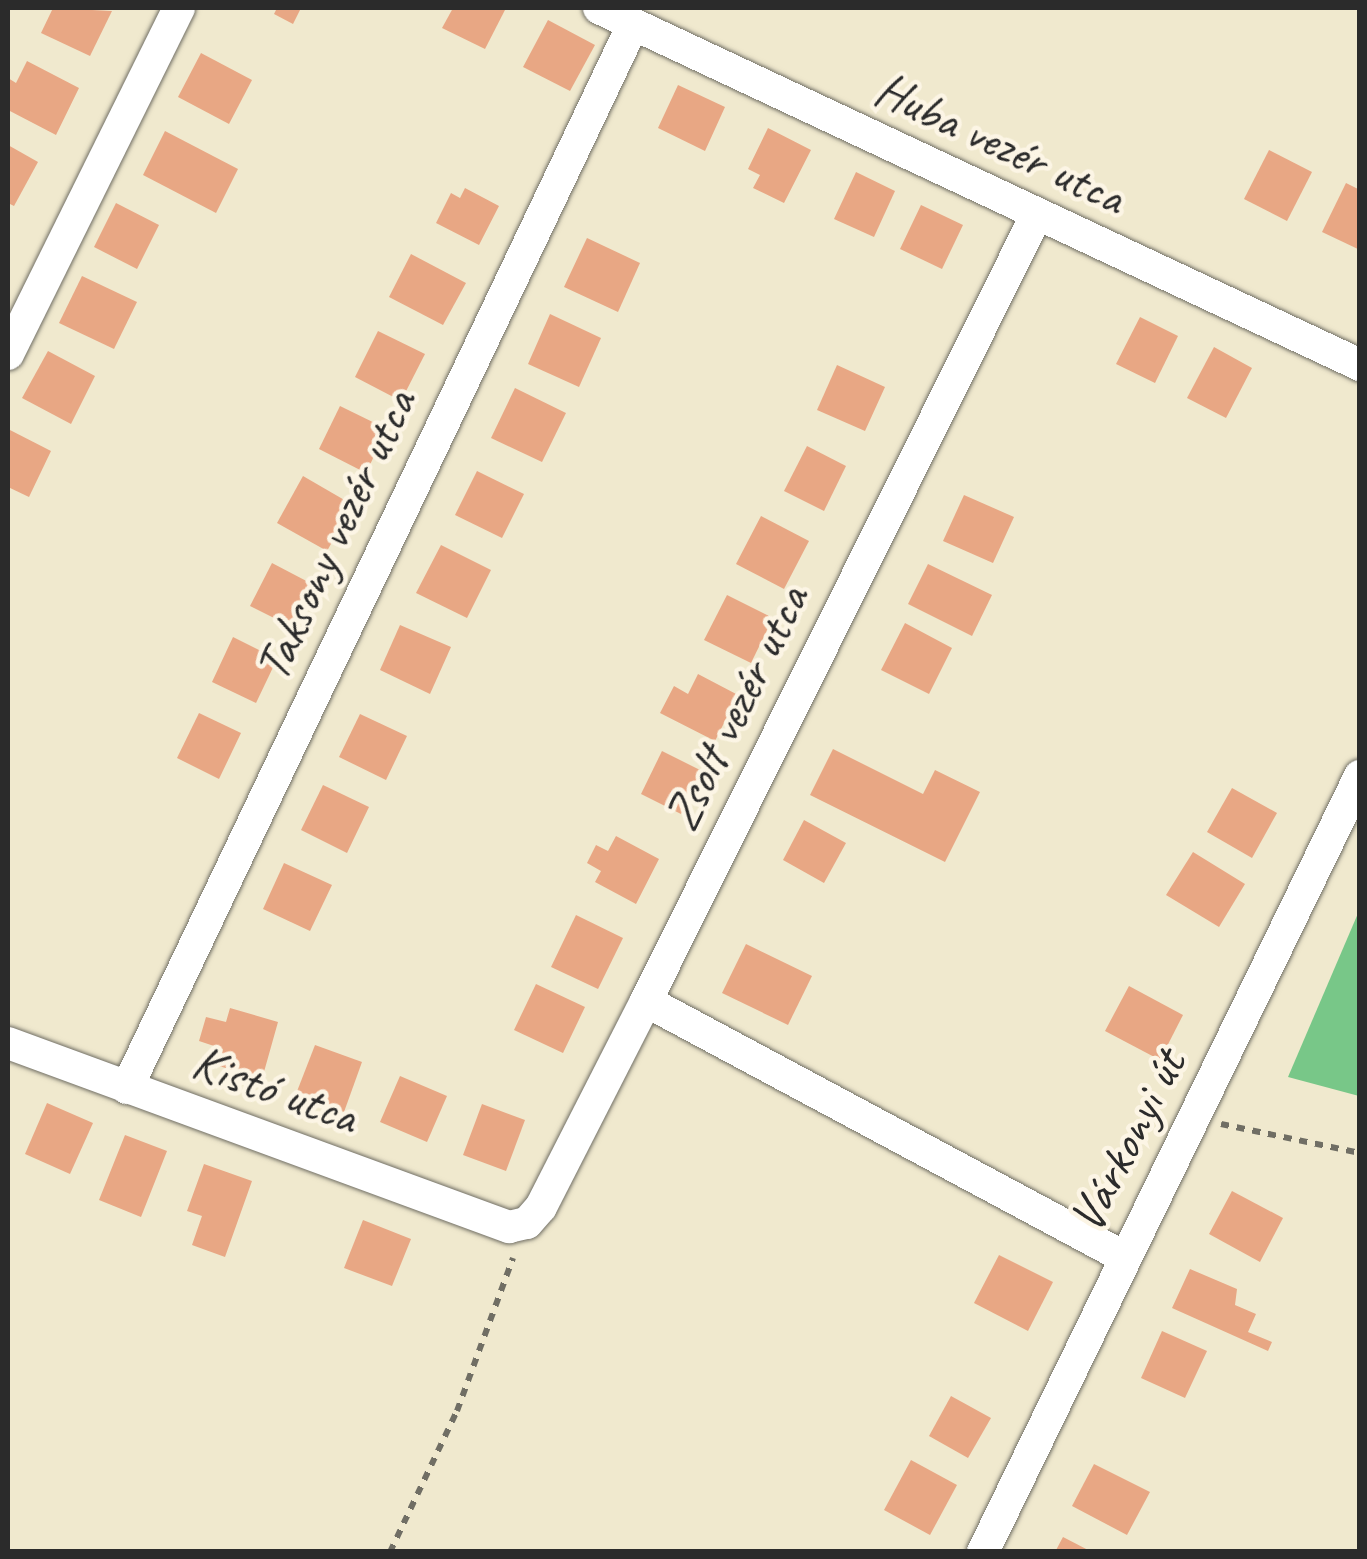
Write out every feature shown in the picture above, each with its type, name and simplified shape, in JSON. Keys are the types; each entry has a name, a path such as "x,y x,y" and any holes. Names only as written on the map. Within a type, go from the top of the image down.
{"street":[{"path":"8,354 179,8"},
{"name":"Huba vezér utca","path":"599,8 1360,366"},
{"name":"Taksony vezér utca","path":"127,1088 634,25"},
{"name":"Zsolt vezér utca","path":"512,1239 541,1207 1036,216"},
{"name":"Várkonyi út","path":"983,1552 1360,776"},
{"path":"646,1001 1124,1257"},
{"name":"Kistó utca","path":"8,1043 512,1239"}],"path":[{"path":"1195,1119 1360,1153"},
{"path":"390,1552 457,1412 512,1239"}],"green space":[{"path":"1359,911 1359,1096 1288,1077"}],"building":[{"path":"53,8 112,11 90,56 41,33"},
{"path":"277,8 301,8 293,24 274,14"},
{"path":"453,8 506,8 485,49 442,28"},
{"path":"548,20 595,45 570,91 523,67"},
{"path":"201,53 252,80 229,124 178,97"},
{"path":"27,61 79,88 56,135 8,110 8,78 16,83"},
{"path":"678,85 725,107 705,151 658,128"},
{"path":"768,128 811,150 784,203 753,188 760,175 748,169"},
{"path":"165,131 238,169 216,213 143,175"},
{"path":"8,145 38,162 14,206 8,203"},
{"path":"1269,150 1312,172 1287,221 1244,199"},
{"path":"856,172 895,191 874,237 834,219"},
{"path":"1346,183 1360,190 1360,250 1322,232"},
{"path":"465,188 499,206 479,245 436,223 451,193 460,198"},
{"path":"116,203 159,225 137,269 94,247"},
{"path":"921,205 963,225 942,269 900,249"},
{"path":"587,238 640,263 618,312 564,287"},
{"path":"411,254 466,283 443,325 389,297"},
{"path":"82,276 137,302 114,349 59,323"},
{"path":"550,314 601,338 579,387 528,364"},
{"path":"1140,317 1178,336 1155,383 1116,364"},
{"path":"378,331 425,354 401,401 355,377"},
{"path":"1214,347 1252,368 1226,418 1187,398"},
{"path":"48,351 95,376 71,424 22,398"},
{"path":"837,365 885,387 865,431 817,410"},
{"path":"515,388 566,413 542,462 491,438"},
{"path":"340,406 387,429 366,473 319,449"},
{"path":"8,429 51,451 29,497 8,487"},
{"path":"807,446 846,466 824,511 784,491"},
{"path":"477,471 524,494 502,538 455,515"},
{"path":"303,476 353,505 327,551 277,523"},
{"path":"964,495 1014,517 993,563 943,541"},
{"path":"761,516 809,541 784,589 736,564"},
{"path":"441,545 491,570 467,618 416,593"},
{"path":"272,563 314,585 292,627 250,606"},
{"path":"928,564 992,595 972,636 908,604"},
{"path":"727,595 773,618 751,663 704,640"},
{"path":"905,623 952,648 929,694 881,670"},
{"path":"400,625 451,647 430,694 380,670"},
{"path":"233,637 277,659 256,703 212,682"},
{"path":"698,674 738,695 715,741 660,713 674,686 688,694"},
{"path":"199,713 241,733 219,779 177,758"},
{"path":"360,714 407,736 386,780 339,757"},
{"path":"833,749 923,794 935,770 980,792 945,862 810,795"},
{"path":"662,751 702,771 681,814 641,794"},
{"path":"323,785 369,807 347,853 301,830"},
{"path":"1232,788 1277,813 1252,858 1207,832"},
{"path":"804,820 846,843 824,883 783,860"},
{"path":"616,836 659,859 636,904 595,882 601,871 587,863 596,845 608,851"},
{"path":"1193,852 1245,884 1219,927 1166,895"},
{"path":"284,863 332,885 310,931 263,909"},
{"path":"576,915 623,938 598,989 551,967"},
{"path":"746,944 812,976 788,1025 722,993"},
{"path":"536,984 585,1007 563,1053 514,1030"},
{"path":"1129,986 1183,1015 1160,1060 1105,1031"},
{"path":"230,1008 278,1022 262,1079 219,1066 223,1049 199,1041 206,1017 226,1022"},
{"path":"315,1045 362,1062 344,1112 296,1094"},
{"path":"400,1076 447,1096 427,1142 380,1122"},
{"path":"47,1103 93,1123 70,1174 25,1154"},
{"path":"482,1104 525,1120 506,1171 463,1155"},
{"path":"125,1135 167,1151 141,1217 99,1200"},
{"path":"204,1164 252,1181 225,1257 192,1245 202,1216 187,1211"},
{"path":"1232,1191 1283,1218 1260,1262 1209,1234"},
{"path":"363,1220 411,1239 392,1286 344,1268"},
{"path":"999,1255 1053,1282 1028,1331 974,1303"},
{"path":"1190,1269 1237,1289 1235,1305 1256,1314 1248,1332 1272,1342 1268,1351 1172,1308"},
{"path":"1162,1331 1207,1351 1185,1398 1141,1378"},
{"path":"951,1396 991,1418 968,1458 929,1436"},
{"path":"911,1460 957,1485 930,1535 884,1510"},
{"path":"1094,1464 1150,1492 1127,1535 1072,1506"},
{"path":"1063,1537 1092,1552 1055,1552"}]}
